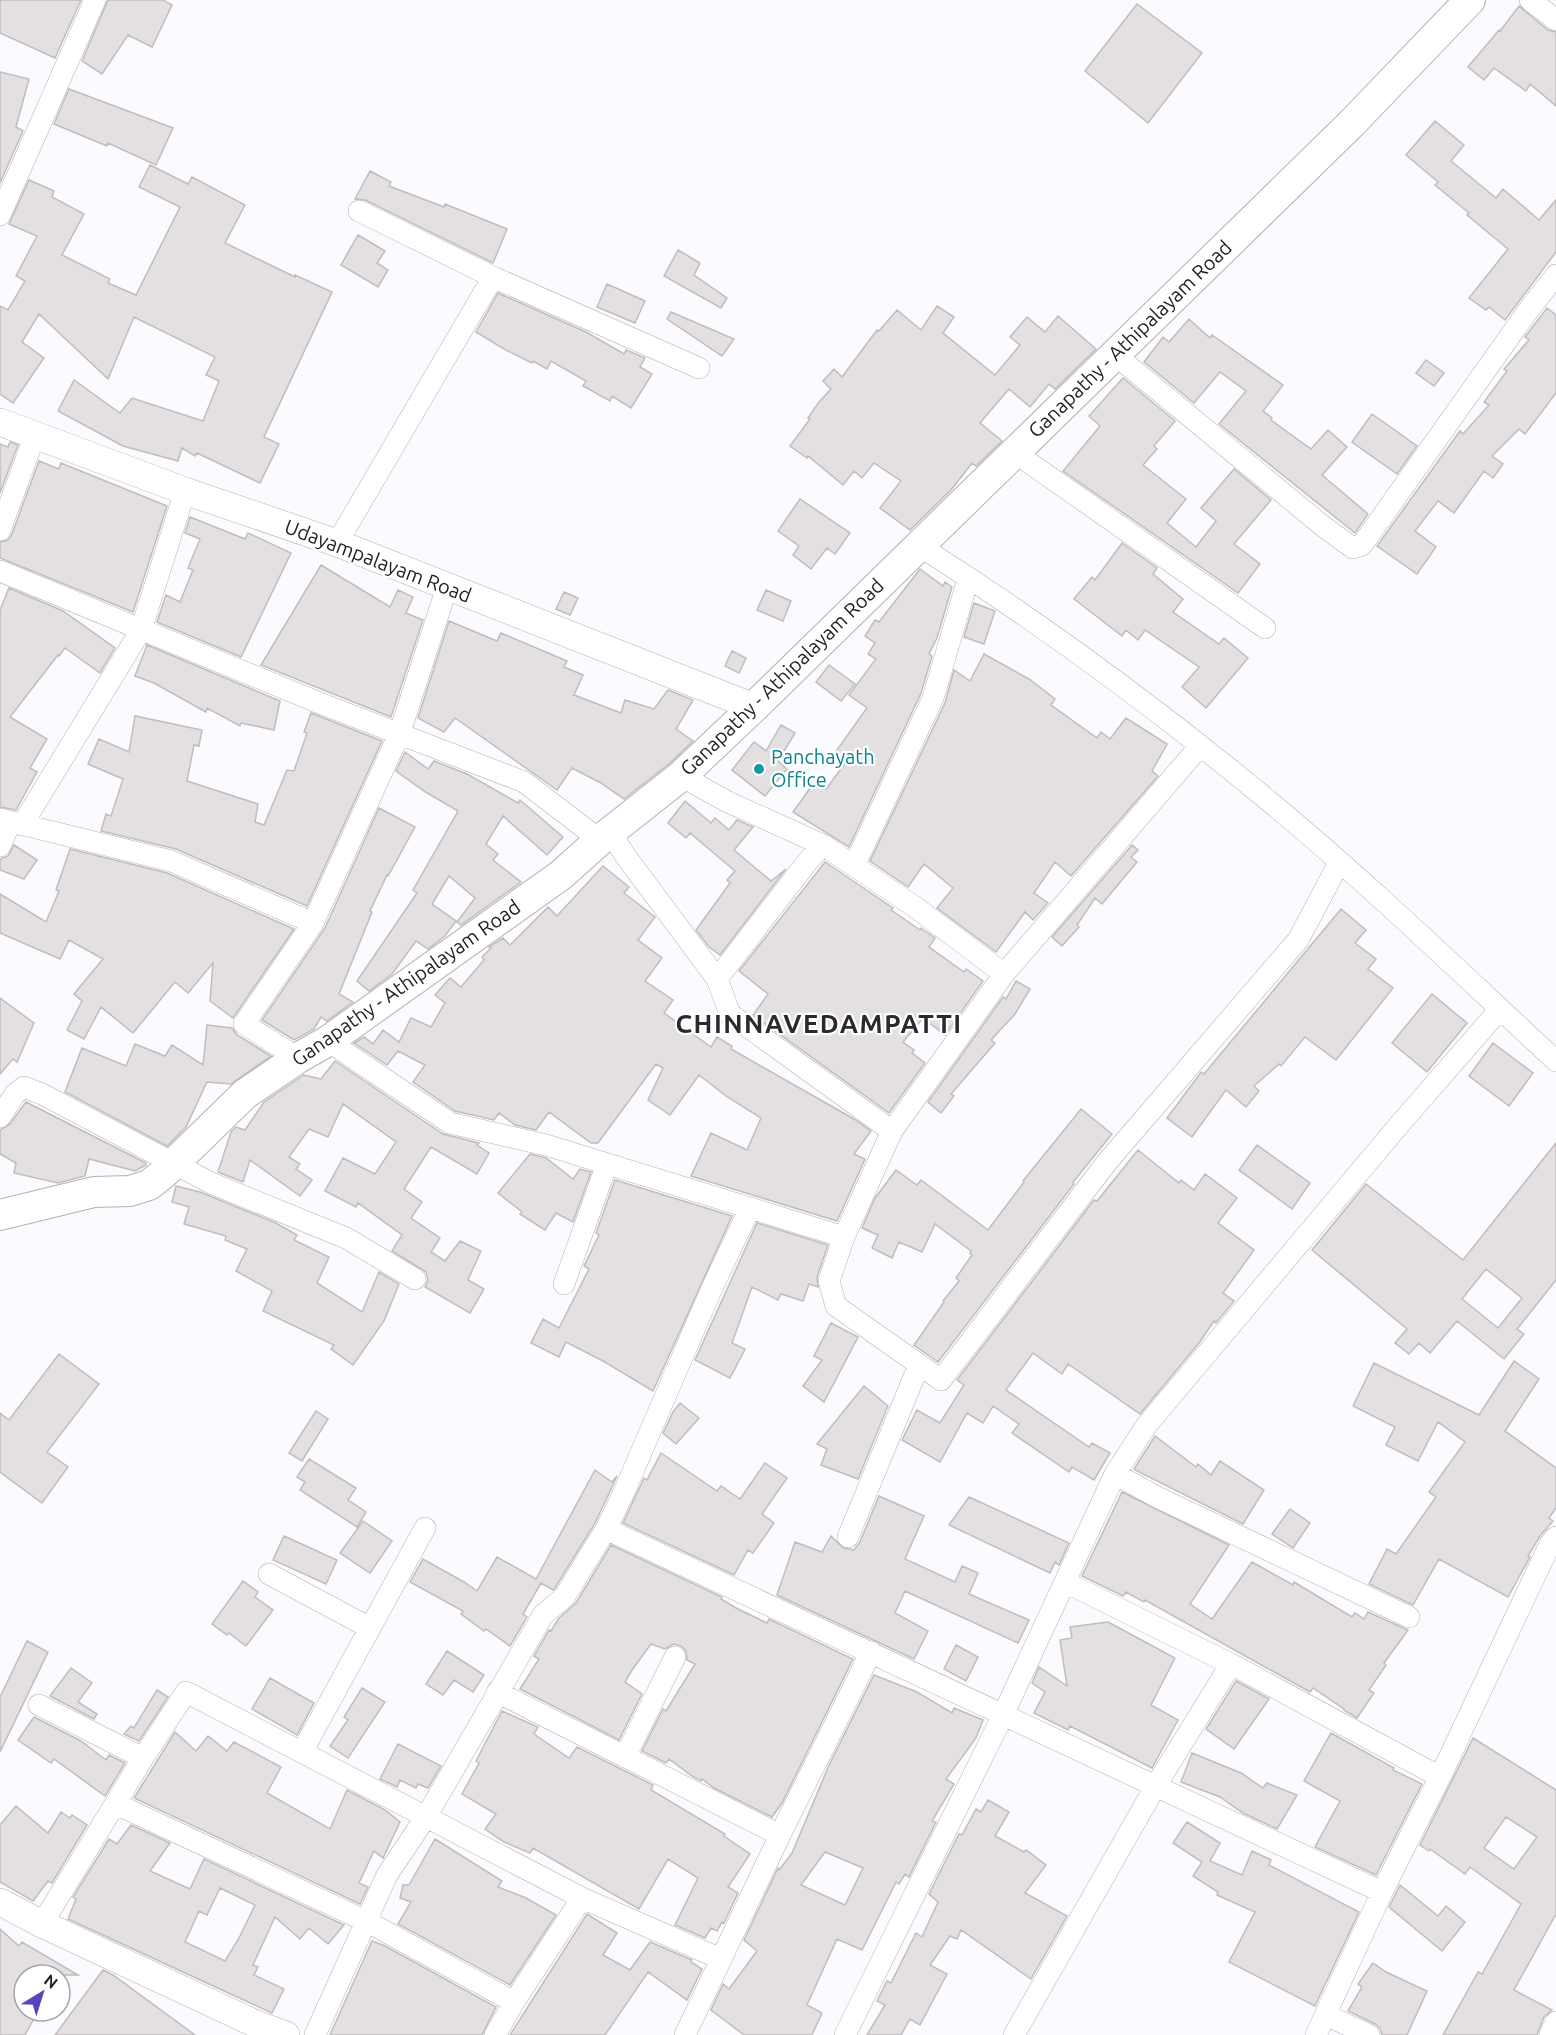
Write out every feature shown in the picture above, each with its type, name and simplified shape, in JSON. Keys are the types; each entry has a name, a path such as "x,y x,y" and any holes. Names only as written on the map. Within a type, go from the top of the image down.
{"main road":[{"name":"Ganapathy - Athipalayam Road","path":"0,1215 94,1192 130,1191 149,1185 245,1094 298,1058 328,1041 561,875 605,836 681,776 1352,123 1463,2"}],"street":[{"path":"0,215 95,0"},
{"path":"1530,0 1556,20"},
{"path":"359,211 493,277 699,368"},
{"path":"1114,354 1324,527 1353,548 1362,545 1527,312 1556,275"},
{"path":"337,543 493,277"},
{"name":"Udayampalayam Road","path":"0,422 185,491 337,543 754,707"},
{"path":"0,530 34,435"},
{"path":"1014,452 1265,628"},
{"path":"0,846 11,822 141,630 185,491"},
{"path":"918,545 1048,631 1271,803 1556,1061"},
{"path":"0,572 317,702 400,732 524,782 605,836 627,858 717,979 730,1014 892,1131"},
{"path":"854,866 933,698 968,579"},
{"path":"298,1058 244,1024 313,923 400,732 447,587"},
{"path":"1200,746 1004,974 892,1131 844,1237 829,1281 836,1306 941,1380 1107,1162 1298,940 1339,863"},
{"path":"681,776 728,802 823,845 915,907 1004,974"},
{"path":"11,822 171,861 313,923"},
{"path":"717,979 808,861 823,845"},
{"path":"845,2035 1003,1715 1115,1474 1146,1426 1399,1125 1500,1009"},
{"path":"328,1041 450,1123 546,1145 844,1237"},
{"path":"0,1117 15,1094 24,1087 42,1094 211,1183 346,1238 415,1279"},
{"path":"564,1284 607,1164"},
{"path":"315,2035 387,1875 426,1817 543,1615 565,1596 606,1529 712,1288 750,1208"},
{"path":"848,1537 920,1365"},
{"path":"1115,1474 1157,1497 1409,1617"},
{"path":"302,1752 425,1528"},
{"path":"606,1529 1382,1892"},
{"path":"1316,2035 1382,1892 1440,1777 1550,1544 1556,1537"},
{"path":"269,1575 370,1628"},
{"path":"1065,1582 1231,1664 1440,1777"},
{"path":"685,2035 780,1835 871,1652"},
{"path":"625,1757 675,1657"},
{"path":"1014,2035 1155,1786 1231,1664"},
{"path":"42,1924 186,1692 582,1898 721,1959"},
{"path":"497,1692 780,1835"},
{"path":"39,1705 143,1758"},
{"path":"116,1804 366,1921 514,2002"},
{"path":"495,2035 582,1898"},
{"path":"0,1902 256,2024 286,2035"},
{"path":"1326,2015 1369,2035"},
{"path":"1550,2035 1556,2022"}],"building":[{"path":"0,0 81,0 55,58 0,33"},
{"path":"108,0 163,0 172,5 152,47 128,35 102,74 82,61"},
{"path":"1137,4 1202,53 1148,123 1085,71"},
{"path":"1519,6 1548,30 1556,32 1556,106 1530,84 1526,91 1494,68 1484,80 1468,67"},
{"path":"0,72 29,79 16,127 23,131 0,183"},
{"path":"69,89 173,128 156,165 108,143 107,146 54,124"},
{"path":"1435,121 1464,145 1451,161 1496,198 1503,189 1539,220 1556,200 1556,252 1505,320 1489,307 1486,310 1469,298 1508,249 1467,215 1469,213 1435,185 1438,182 1406,155"},
{"path":"150,165 188,184 192,177 245,205 225,243 332,292 264,437 279,444 260,483 197,453 195,456 182,448 178,461 123,446 58,411 74,380 120,413 132,398 203,421 219,381 206,375 215,357 134,317 108,379 39,314 22,342 44,358 13,403 0,394 0,306 8,310 25,281 16,276 37,236 9,224 29,180 54,191 52,197 84,214 62,255 110,279 108,283 136,295 180,207 139,187"},
{"path":"370,171 391,182 389,186 444,207 445,204 507,229 493,263 365,200 355,199"},
{"path":"358,235 385,251 377,263 388,270 378,287 341,265"},
{"path":"678,250 700,263 694,275 727,298 721,308 664,276"},
{"path":"607,284 645,301 635,323 597,307"},
{"path":"498,293 586,332 624,354 626,350 645,358 640,367 652,374 631,408 612,396 610,401 583,386 586,381 551,361 547,369 504,349 476,332"},
{"path":"937,306 954,317 943,333 995,375 1020,345 1010,337 1027,317 1045,332 1058,316 1096,349 1055,389 1049,384 1030,407 1009,389 980,423 1002,441 976,466 972,463 951,490 910,530 880,508 901,481 874,463 862,478 854,471 843,485 808,456 807,458 790,446 810,419 808,418 819,402 831,389 823,381 834,369 842,377 877,330 879,331 897,310 921,330"},
{"path":"1547,308 1556,315 1556,393 1525,434 1519,429 1492,456 1503,464 1493,478 1484,471 1454,513 1438,501 1415,531 1436,547 1417,574 1377,546 1460,431 1463,434 1489,405 1484,402 1507,371 1504,369 1529,340 1525,337"},
{"path":"671,312 734,339 722,356 667,319"},
{"path":"1189,319 1210,338 1212,335 1283,385 1263,411 1272,418 1271,420 1311,449 1328,430 1347,447 1322,475 1368,514 1355,533 1219,424 1246,391 1220,372 1194,403 1144,362 1163,337 1169,342"},
{"path":"1426,360 1444,373 1434,386 1416,373"},
{"path":"1123,378 1175,421 1154,446 1157,449 1143,465 1186,499 1167,523 1196,547 1216,521 1201,508 1234,469 1271,500 1234,544 1260,564 1238,593 1063,471 1100,426 1089,416"},
{"path":"1372,414 1417,446 1397,474 1352,442"},
{"path":"10,442 18,445 0,493 0,444 8,447"},
{"path":"39,461 59,469 61,463 167,506 133,612 0,558 0,542 8,540 12,534"},
{"path":"800,499 850,533 835,554 827,548 811,569 793,555 799,546 778,531"},
{"path":"190,517 245,539 248,533 291,553 241,657 157,622 166,595 180,602 193,570 188,568 200,539 185,533"},
{"path":"1122,543 1157,568 1153,574 1183,599 1173,612 1219,644 1224,638 1248,658 1206,708 1182,687 1199,667 1145,630 1138,640 1126,630 1122,636 1074,599 1092,577 1095,580"},
{"path":"321,565 390,607 398,590 413,597 406,613 423,620 391,717 261,665"},
{"path":"920,569 943,586 945,582 952,587 937,638 929,654 932,656 921,693 849,847 793,812 813,784 819,784 826,789 846,762 834,754 867,708 849,695 876,659 868,654 875,643 865,636 875,620 879,622"},
{"path":"9,588 63,611 115,648 100,673 65,648 10,717 47,739 30,768 37,772 16,810 0,807 0,610"},
{"path":"766,590 791,601 783,621 757,610"},
{"path":"564,592 578,598 570,615 556,609"},
{"path":"974,603 995,611 984,644 964,637"},
{"path":"449,621 497,641 501,633 567,661 564,667 583,675 574,695 621,713 625,700 654,709 668,690 693,700 676,729 693,741 670,763 624,799 601,783 572,768 557,790 455,718 444,732 418,718"},
{"path":"147,645 280,701 274,730 241,723 240,726 207,708 206,712 154,683 135,676"},
{"path":"732,651 746,658 739,673 725,666"},
{"path":"984,654 1029,679 1055,699 1051,705 1097,738 1101,732 1110,739 1126,718 1167,744 1152,771 1158,776 1071,876 1055,862 1034,893 1048,903 1033,920 1025,912 996,952 937,908 953,888 924,864 908,887 870,861 945,703 954,670 970,681"},
{"path":"829,665 855,684 841,701 816,682"},
{"path":"311,713 382,741 307,906 176,849 101,831 106,814 111,816 123,779 88,764 99,739 129,752 135,716 202,730 199,746 194,745 187,781 258,804 255,822 264,825 287,770 294,771"},
{"name":"Panchayath Office","path":"781,725 795,733 778,761 787,769 765,796 732,770 754,742 766,751"},
{"path":"405,752 428,769 434,761 467,774 518,803 520,800 563,837 547,855 503,816 486,844 498,854 493,860 521,882 461,925 457,922 475,898 449,876 432,904 456,921 445,936 428,949 416,941 392,974 369,991 357,981 417,893 413,890 458,811 396,771"},
{"path":"685,801 711,823 715,818 729,830 737,820 753,827 734,850 771,881 786,869 720,955 709,947 696,930 730,883 727,880 735,871 690,833 686,838 668,823"},
{"path":"379,808 415,827 387,875 370,911 372,912 339,994 353,1002 327,1021 321,1017 314,1029 294,1040 262,1020 325,928"},
{"path":"14,845 37,860 24,879 0,870 0,859 8,856"},
{"path":"1132,845 1138,850 1131,857 1137,862 1102,904 1095,898 1077,925 1079,927 1062,946 1052,937"},
{"path":"70,849 167,873 294,929 233,1018 210,1001 213,963 188,993 175,982 133,1033 101,1007 84,1039 67,1030 82,1001 74,994 103,959 69,940 60,959 0,933 0,894 46,922 59,891 56,890"},
{"path":"825,862 893,908 891,910 935,938 929,947 964,972 966,969 983,981 945,1035 923,1018 903,1042 914,1050 912,1053 925,1063 889,1113 753,1015 768,994 739,971"},
{"path":"603,866 629,887 624,893 655,917 638,940 662,958 645,981 673,1000 664,1013 711,1047 717,1037 732,1046 731,1049 871,1131 854,1154 865,1159 837,1221 691,1176 711,1133 747,1150 761,1118 726,1096 699,1075 670,1115 648,1100 663,1068 656,1064 598,1143 591,1143 549,1112 536,1130 515,1125 499,1113 494,1120 455,1111 413,1082 425,1065 398,1051 387,1065 354,1043 364,1037 373,1044 383,1030 399,1042 411,1018 431,1027 445,1003 435,995 450,978 461,987 484,960 482,957 491,948 489,947 503,938 510,945 548,907 557,916"},
{"path":"1341,909 1366,930 1355,943 1376,959 1368,969 1393,988 1336,1060 1305,1037 1281,1066 1279,1064 1254,1086 1259,1091 1246,1107 1226,1090 1192,1137 1167,1118 1201,1072 1204,1074"},
{"path":"1016,981 1030,989 1015,1014 991,1040 995,1043 951,1094 954,1096 941,1113 928,1102 1003,997 1006,999"},
{"path":"1432,994 1467,1023 1427,1072 1392,1043"},
{"path":"0,998 34,1023 17,1062 13,1059 0,1074"},
{"path":"207,1025 232,1028 237,1035 271,1056 231,1084 207,1082 186,1127 167,1146 65,1092 82,1048 126,1066 135,1044 165,1056 172,1045 203,1065"},
{"path":"1493,1043 1533,1073 1509,1106 1469,1076"},
{"path":"335,1061 443,1134 479,1143 477,1145 489,1153 477,1174 431,1147 404,1189 422,1202 411,1218 440,1238 431,1252 445,1261 460,1241 481,1251 468,1280 484,1289 470,1313 425,1287 428,1280 426,1272 392,1251 402,1235 358,1203 356,1207 325,1191 343,1158 375,1174 396,1142 343,1104 328,1137 309,1129 289,1157 300,1164 296,1169 312,1180 300,1196 250,1160 243,1182 218,1172 231,1132 236,1127 245,1130 264,1102 304,1075 321,1079"},
{"path":"26,1102 146,1165 135,1171 89,1159 85,1176 58,1183 14,1173 16,1163 0,1154 0,1130 10,1124"},
{"path":"1081,1109 1112,1134 1073,1182 1074,1184 938,1362 914,1345 959,1281 956,1278 972,1255 971,1251 935,1224 922,1252 899,1242 892,1258 872,1248 878,1235 862,1228 875,1198 896,1170 917,1185 921,1180 988,1230 1023,1181"},
{"path":"1556,1143 1556,1280 1517,1329 1524,1334 1504,1359 1457,1321 1430,1353 1419,1343 1409,1354 1395,1343 1407,1329 1312,1250 1366,1184 1463,1260","holes":["1486,1269 1522,1298 1498,1328 1462,1299"]},
{"path":"1257,1145 1310,1183 1292,1209 1239,1170"},
{"path":"1138,1150 1179,1183 1181,1180 1194,1190 1205,1174 1237,1198 1218,1223 1254,1250 1223,1293 1234,1301 1216,1323 1214,1321 1199,1343 1140,1414 1068,1364 1062,1374 1033,1353 1006,1390 1089,1447 1092,1443 1110,1453 1094,1480 1072,1467 1069,1472 1012,1433 1019,1424 993,1406 983,1423 967,1413 940,1462 902,1440 917,1410 940,1423 964,1385 957,1380 1094,1200 1097,1201"},
{"path":"530,1154 546,1158 573,1179 580,1169 591,1172 573,1222 556,1213 545,1230 520,1214 522,1212 498,1193"},
{"path":"615,1180 732,1216 653,1391 566,1342 559,1357 531,1343 543,1319 559,1328 589,1269 584,1266 599,1235 596,1233"},
{"path":"176,1186 200,1192 276,1223 297,1235 294,1240 329,1257 317,1283 362,1312 379,1272 399,1284 384,1321 353,1365 331,1349 334,1345 263,1311 272,1291 236,1271 247,1249 225,1240 226,1236 184,1224 189,1207 172,1202"},
{"path":"757,1223 828,1245 817,1277 818,1287 809,1284 803,1301 781,1294 778,1300 752,1287 732,1343 745,1349 730,1378 695,1360"},
{"path":"831,1323 858,1337 824,1402 803,1386 822,1360 814,1356"},
{"path":"59,1354 99,1384 47,1452 68,1467 42,1503 0,1472 0,1413 9,1420"},
{"path":"1514,1361 1539,1379 1505,1431 1556,1468 1556,1508 1549,1518 1553,1521 1540,1536 1528,1556 1530,1557 1508,1597 1439,1559 1413,1605 1369,1584 1387,1549 1396,1554 1436,1497 1429,1492 1465,1442 1438,1422 1418,1461 1386,1445 1395,1427 1353,1406 1374,1363 1479,1415"},
{"path":"864,1386 888,1406 858,1479 821,1465 827,1449 817,1444"},
{"path":"680,1403 699,1418 676,1444 663,1433"},
{"path":"316,1411 328,1419 302,1461 289,1453"},
{"path":"1155,1436 1196,1467 1198,1464 1211,1475 1220,1461 1264,1490 1243,1524 1134,1469"},
{"path":"661,1453 717,1491 721,1486 740,1499 765,1463 787,1478 762,1514 774,1523 753,1553 748,1550 734,1575 623,1523 644,1478 647,1480"},
{"path":"309,1459 356,1488 348,1500 366,1512 357,1527 300,1490 305,1482 297,1477"},
{"path":"595,1470 612,1482 617,1476 595,1523 555,1588 553,1590 541,1583 523,1614 527,1617 510,1646 461,1614 463,1611 410,1582 423,1559 477,1591 497,1557 536,1579"},
{"path":"1122,1492 1229,1545 1190,1604 1212,1619 1252,1562 1293,1585 1294,1582 1352,1617 1355,1613 1364,1619 1368,1612 1408,1630 1384,1663 1386,1665 1369,1690 1374,1693 1357,1718 1313,1688 1310,1692 1145,1600 1144,1602 1126,1592 1123,1596 1082,1576"},
{"path":"879,1496 924,1516 905,1559 955,1582 962,1566 978,1573 969,1594 1029,1620 1018,1643 905,1591 895,1613 928,1631 914,1659 777,1595 795,1542 822,1552 831,1536 843,1548 854,1550 860,1542"},
{"path":"969,1497 1069,1543 1059,1565 1055,1562 1050,1573 949,1525"},
{"path":"1290,1509 1310,1523 1293,1548 1272,1534"},
{"path":"363,1521 392,1541 370,1573 340,1553"},
{"path":"284,1536 337,1560 326,1584 273,1560"},
{"path":"611,1545 722,1597 721,1599 736,1608 767,1623 769,1619 853,1659 782,1803 772,1817 714,1788 702,1779 701,1781 692,1776 669,1759 666,1763 642,1751 663,1709 666,1711 695,1664 687,1660 686,1651 681,1646 674,1644 665,1649 651,1644 632,1670 625,1682 642,1694 619,1740 520,1689 539,1659 534,1656 549,1630 551,1631 559,1618 576,1603"},
{"path":"243,1581 258,1592 255,1597 273,1610 246,1646 212,1624"},
{"path":"1108,1622 1175,1658 1151,1705 1178,1720 1152,1768 1070,1726 1068,1730 1034,1713 1045,1692 1032,1683 1039,1667 1067,1686 1060,1640 1072,1638 1070,1627"},
{"path":"27,1641 48,1652 0,1752 0,1697"},
{"path":"956,1645 978,1657 966,1681 944,1669"},
{"path":"447,1651 484,1675 473,1692 454,1680 443,1695 426,1684"},
{"path":"71,1668 92,1683 78,1702 97,1714 94,1719 50,1696"},
{"path":"874,1675 917,1692 952,1713 954,1708 983,1720 976,1738 946,1779 954,1784 932,1821 936,1822 909,1877 905,1874 899,1884 896,1882 862,1950 837,1939 807,2005 822,2013 812,2035 744,2035 711,2010 723,1984 729,1989 757,1951 744,1940 778,1868 780,1869 792,1853 830,1763","holes":["825,1852 863,1868 845,1905 801,1885"]},
{"path":"270,1678 314,1703 297,1735 252,1709"},
{"path":"1236,1681 1269,1699 1234,1749 1206,1729"},
{"path":"362,1688 385,1702 348,1758 330,1746 348,1720 344,1717"},
{"path":"157,1690 168,1697 139,1741 124,1734 131,1726 134,1728"},
{"path":"502,1711 538,1727 534,1734 569,1758 577,1747 653,1785 651,1790 725,1834 724,1836 750,1854 728,1887 738,1893 724,1923 722,1922 717,1931 711,1928 705,1938 675,1925 698,1878 668,1859 639,1909 533,1848 530,1853 504,1842 485,1829 496,1814 462,1794 479,1763 476,1761"},
{"path":"34,1717 81,1741 106,1760 109,1755 125,1763 105,1796 54,1759 51,1763 18,1740"},
{"path":"175,1732 196,1751 208,1736 227,1751 234,1742 281,1767 267,1793 330,1829 347,1790 385,1810 400,1822 383,1858 374,1851 359,1883 368,1887 360,1904 134,1798"},
{"path":"1331,1733 1394,1768 1393,1770 1422,1784 1376,1875 1315,1847 1340,1801 1304,1781"},
{"path":"1473,1738 1556,1790 1556,1914 1514,1990 1552,2010 1544,2017 1537,2035 1443,2035 1478,1972 1482,1974 1521,1904 1470,1867 1465,1874 1430,1849 1429,1851 1420,1845","holes":["1506,1817 1537,1837 1514,1869 1484,1848"]},
{"path":"398,1744 441,1766 428,1788 418,1784 416,1788 400,1780 397,1787 380,1779"},
{"path":"1192,1753 1241,1773 1263,1788 1267,1783 1297,1795 1277,1829 1243,1813 1220,1797 1181,1782"},
{"path":"988,1800 1009,1812 995,1836 1024,1852 1026,1850 1046,1865 1025,1893 1067,1916 1031,1979 961,1930 957,1939 950,1936 930,1965 947,1974 920,2025 910,2019 901,2035 867,2035 885,2005 877,2001 887,1981 891,1983 916,1933 922,1937 938,1902 929,1894 959,1834 962,1835 976,1809 981,1812"},
{"path":"16,1806 48,1833 61,1812 70,1818 72,1815 87,1825 52,1883 48,1881 33,1901 0,1882 0,1825"},
{"path":"1187,1822 1220,1843 1210,1861 1242,1875 1252,1851 1271,1860 1269,1865 1359,1912 1315,2006 1229,1962 1255,1912 1217,1895 1218,1892 1193,1876 1202,1862 1173,1843"},
{"path":"131,1825 170,1843 150,1871 190,1889 204,1859 344,1925 328,1944 309,1928 300,1939 275,1917 253,1965 258,1967 254,1975 284,1989 272,2013 68,1919 76,1899 73,1897 109,1839 117,1844","holes":["220,1888 255,1905 225,1961 185,1942 199,1911 207,1915"]},
{"path":"435,1839 502,1881 498,1887 526,1898 556,1915 510,1985 398,1924 411,1902 400,1898 403,1885 409,1885"},
{"path":"1400,1885 1438,1916 1446,1906 1465,1922 1442,1951 1389,1907"},
{"path":"587,1914 617,1933 603,1955 630,1970 650,1942 692,1960 691,1962 702,1969 687,2000 648,1972 605,2035 510,2035"},
{"path":"0,1929 19,1946 22,1942 58,1963 12,1963 12,2023 32,2023 25,2035 0,2035"},
{"path":"372,1941 496,2007 482,2035 330,2035"},
{"path":"1373,1963 1386,1972 1427,1991 1407,2035 1382,2035 1380,2028 1375,2024 1348,2011 1362,1987 1358,1984"},
{"path":"103,1970 195,2035 55,2035 64,2023 72,2023 72,2012"}],"place":[{"name":"Panchayath Office","path":"759,769"}],"district":[{"name":"CHINNAVEDAMPATTI","path":"819,1024"}]}
